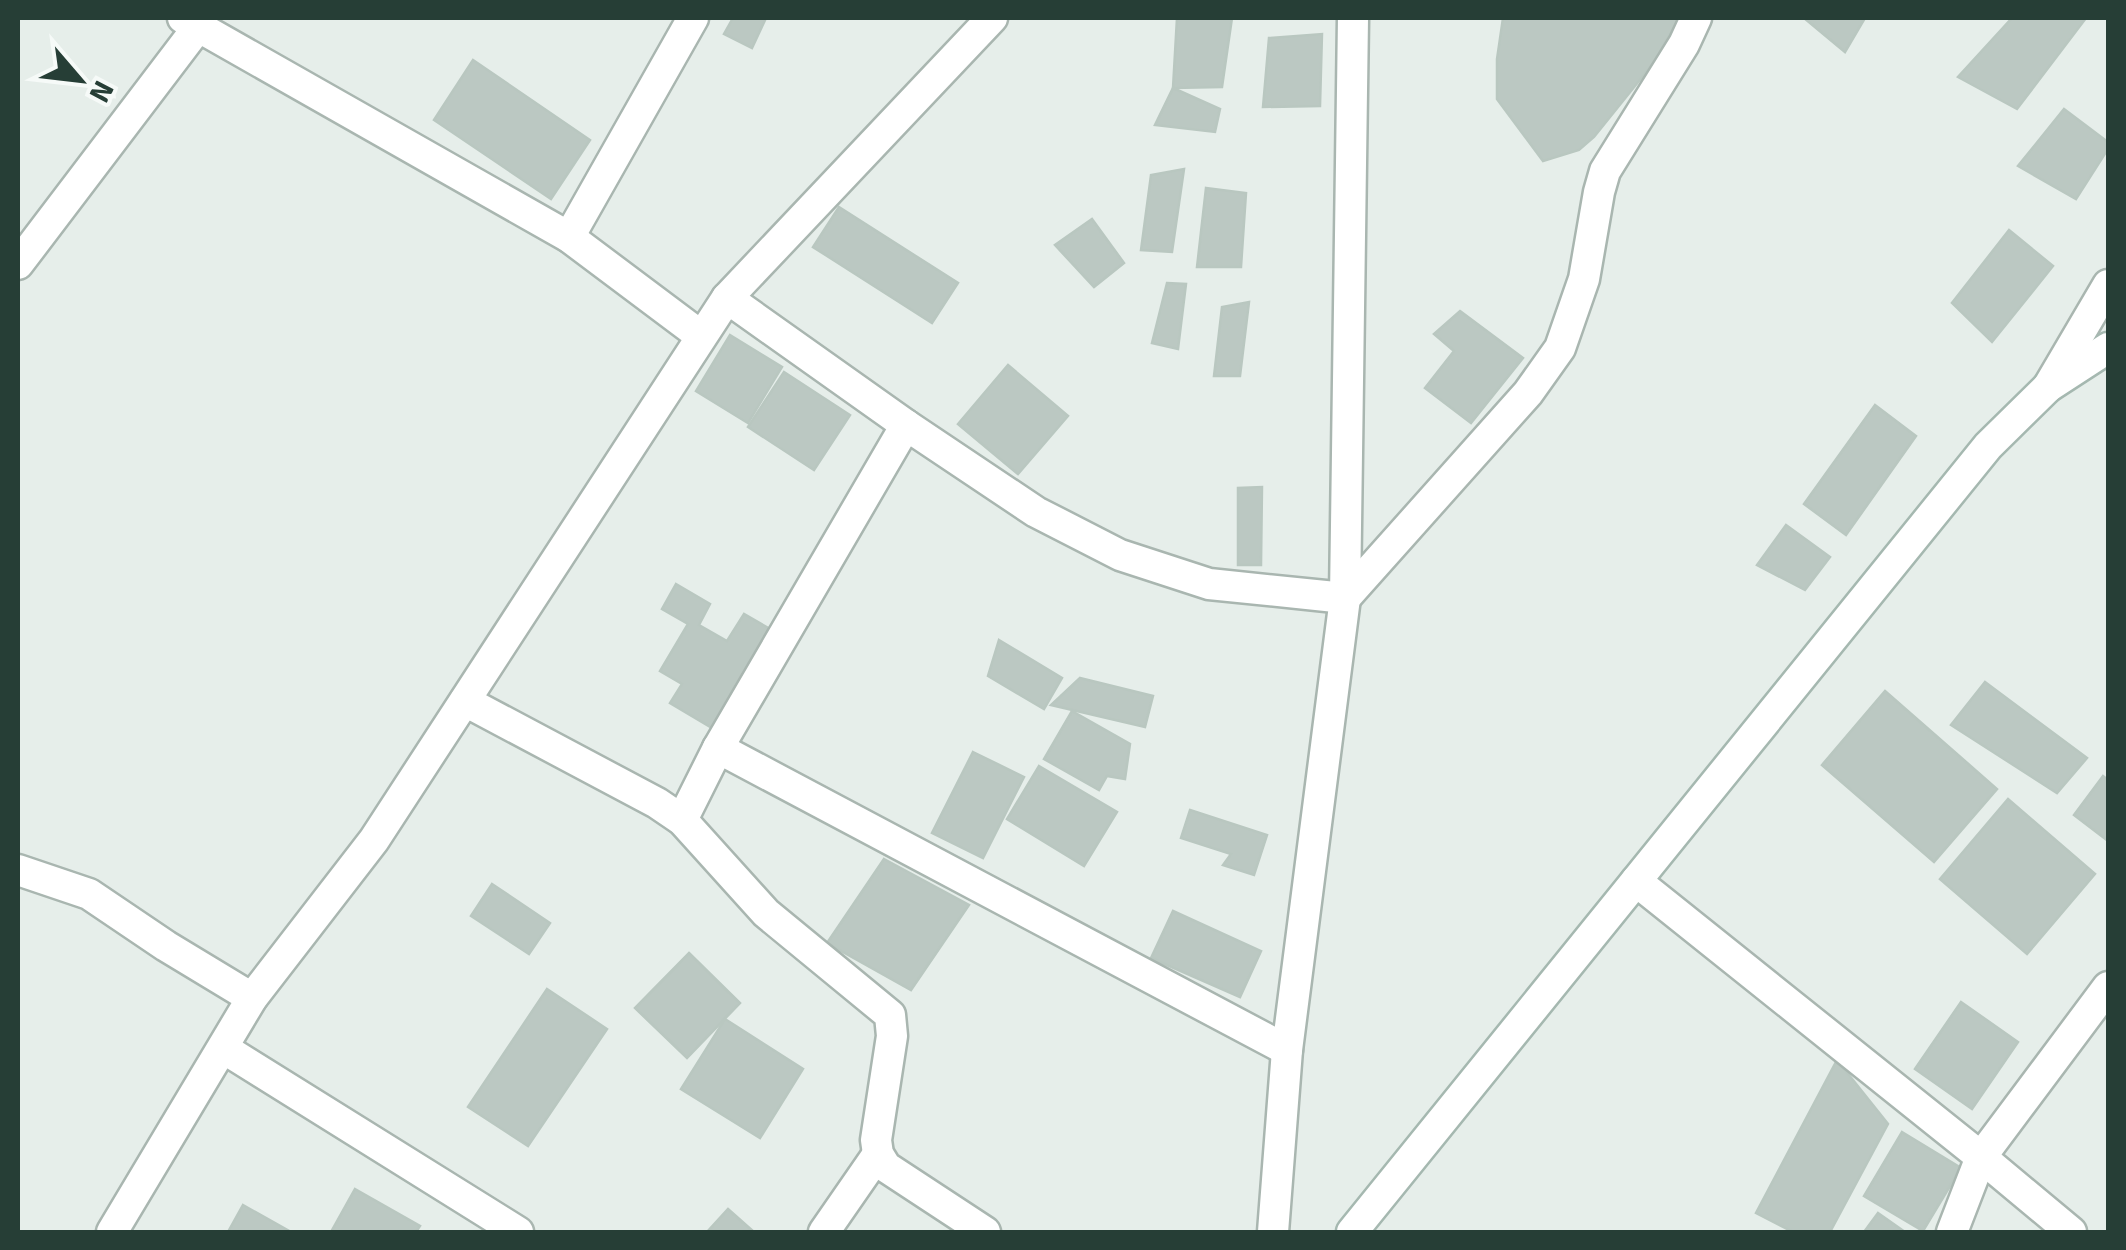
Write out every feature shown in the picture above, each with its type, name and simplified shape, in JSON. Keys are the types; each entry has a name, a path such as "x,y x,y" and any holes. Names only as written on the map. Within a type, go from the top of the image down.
{"street":[{"path":"568,237 693,18"},
{"path":"112,1232 252,998 374,840 727,298 992,18"},
{"path":"1273,1232 1287,1050 1346,598 1353,18"},
{"path":"1346,598 1528,393 1560,348 1584,278 1605,171 1696,18"},
{"path":"18,264 191,22 568,237 701,336"},
{"path":"2048,387 2108,285"},
{"path":"727,298 906,426 1036,512 1120,555 1209,584 1346,598"},
{"path":"1352,1232 1988,446 2048,387 2108,348"},
{"path":"682,820 718,748 906,426"},
{"path":"465,701 682,820 766,913 890,1015 892,1036 876,1140 878,1154 886,1168 985,1232"},
{"path":"718,748 1287,1050"},
{"path":"18,870 89,894 252,998"},
{"path":"1636,881 2071,1232"},
{"path":"1952,1232 1981,1157 2108,987"},
{"path":"222,1048 518,1232"},
{"path":"824,1232 878,1154"}],"building":[{"path":"733,18 766,18 752,48 724,34"},
{"path":"1177,18 1232,18 1222,87 1173,88"},
{"path":"1503,18 1679,18 1655,61 1594,137 1579,150 1543,161 1497,99"},
{"path":"1804,18 1865,18 1845,52"},
{"path":"2012,18 2086,18 2017,109 1958,77"},
{"path":"1322,34 1320,106 1263,107 1269,38"},
{"path":"473,60 590,140 551,199 434,120"},
{"path":"1173,88 1220,109 1215,132 1155,125"},
{"path":"2064,109 2108,142 2108,149 2076,199 2018,166"},
{"path":"1184,169 1172,252 1141,250 1151,175"},
{"path":"1206,188 1246,193 1241,267 1197,267"},
{"path":"839,207 958,283 932,323 813,247"},
{"path":"1092,219 1124,263 1094,287 1055,245"},
{"path":"2009,230 2053,266 1992,342 1952,303"},
{"path":"1167,283 1186,284 1178,349 1152,343"},
{"path":"1249,302 1240,376 1214,376 1222,307"},
{"path":"1460,311 1523,358 1471,423 1425,388 1454,351 1434,334"},
{"path":"730,335 782,367 748,423 696,391"},
{"path":"1008,365 1068,416 1018,474 958,424"},
{"path":"784,372 850,415 814,470 748,427"},
{"path":"1875,405 1916,436 1846,535 1804,504"},
{"path":"1262,487 1261,565 1238,565 1238,488"},
{"path":"1786,525 1830,557 1805,590 1757,565"},
{"path":"676,584 710,604 699,625 727,641 744,614 770,629 712,728 670,703 682,684 660,671 688,624 662,609"},
{"path":"999,640 1062,678 1044,709 988,676"},
{"path":"1080,678 1153,696 1145,727 1051,705"},
{"path":"1985,682 2087,758 2057,793 1951,725"},
{"path":"1885,691 1997,789 1934,862 1822,765"},
{"path":"1072,711 1130,744 1125,779 1107,776 1099,790 1044,759"},
{"path":"973,752 1024,777 983,858 932,833"},
{"path":"1039,766 1117,812 1084,866 1007,819"},
{"path":"2103,776 2108,780 2108,841 2074,815"},
{"path":"2008,799 2095,874 2027,954 1940,879"},
{"path":"1190,810 1267,835 1254,875 1223,865 1231,854 1181,838"},
{"path":"884,859 969,905 911,990 827,943"},
{"path":"492,884 550,923 529,954 471,916"},
{"path":"1173,911 1261,951 1240,997 1151,958"},
{"path":"689,953 740,1003 687,1058 635,1008"},
{"path":"547,989 607,1029 528,1146 468,1107"},
{"path":"1961,1002 2018,1042 1972,1109 1915,1069"},
{"path":"725,1019 803,1069 760,1138 681,1089"},
{"path":"1837,1060 1888,1124 1830,1232 1793,1232 1756,1213"},
{"path":"1902,1132 1961,1168 1923,1231 1864,1196"},
{"path":"355,1189 420,1226 416,1232 331,1232"},
{"path":"243,1205 291,1232 228,1232"},
{"path":"728,1209 754,1232 707,1232"},
{"path":"1878,1213 1905,1232 1864,1232"}]}
